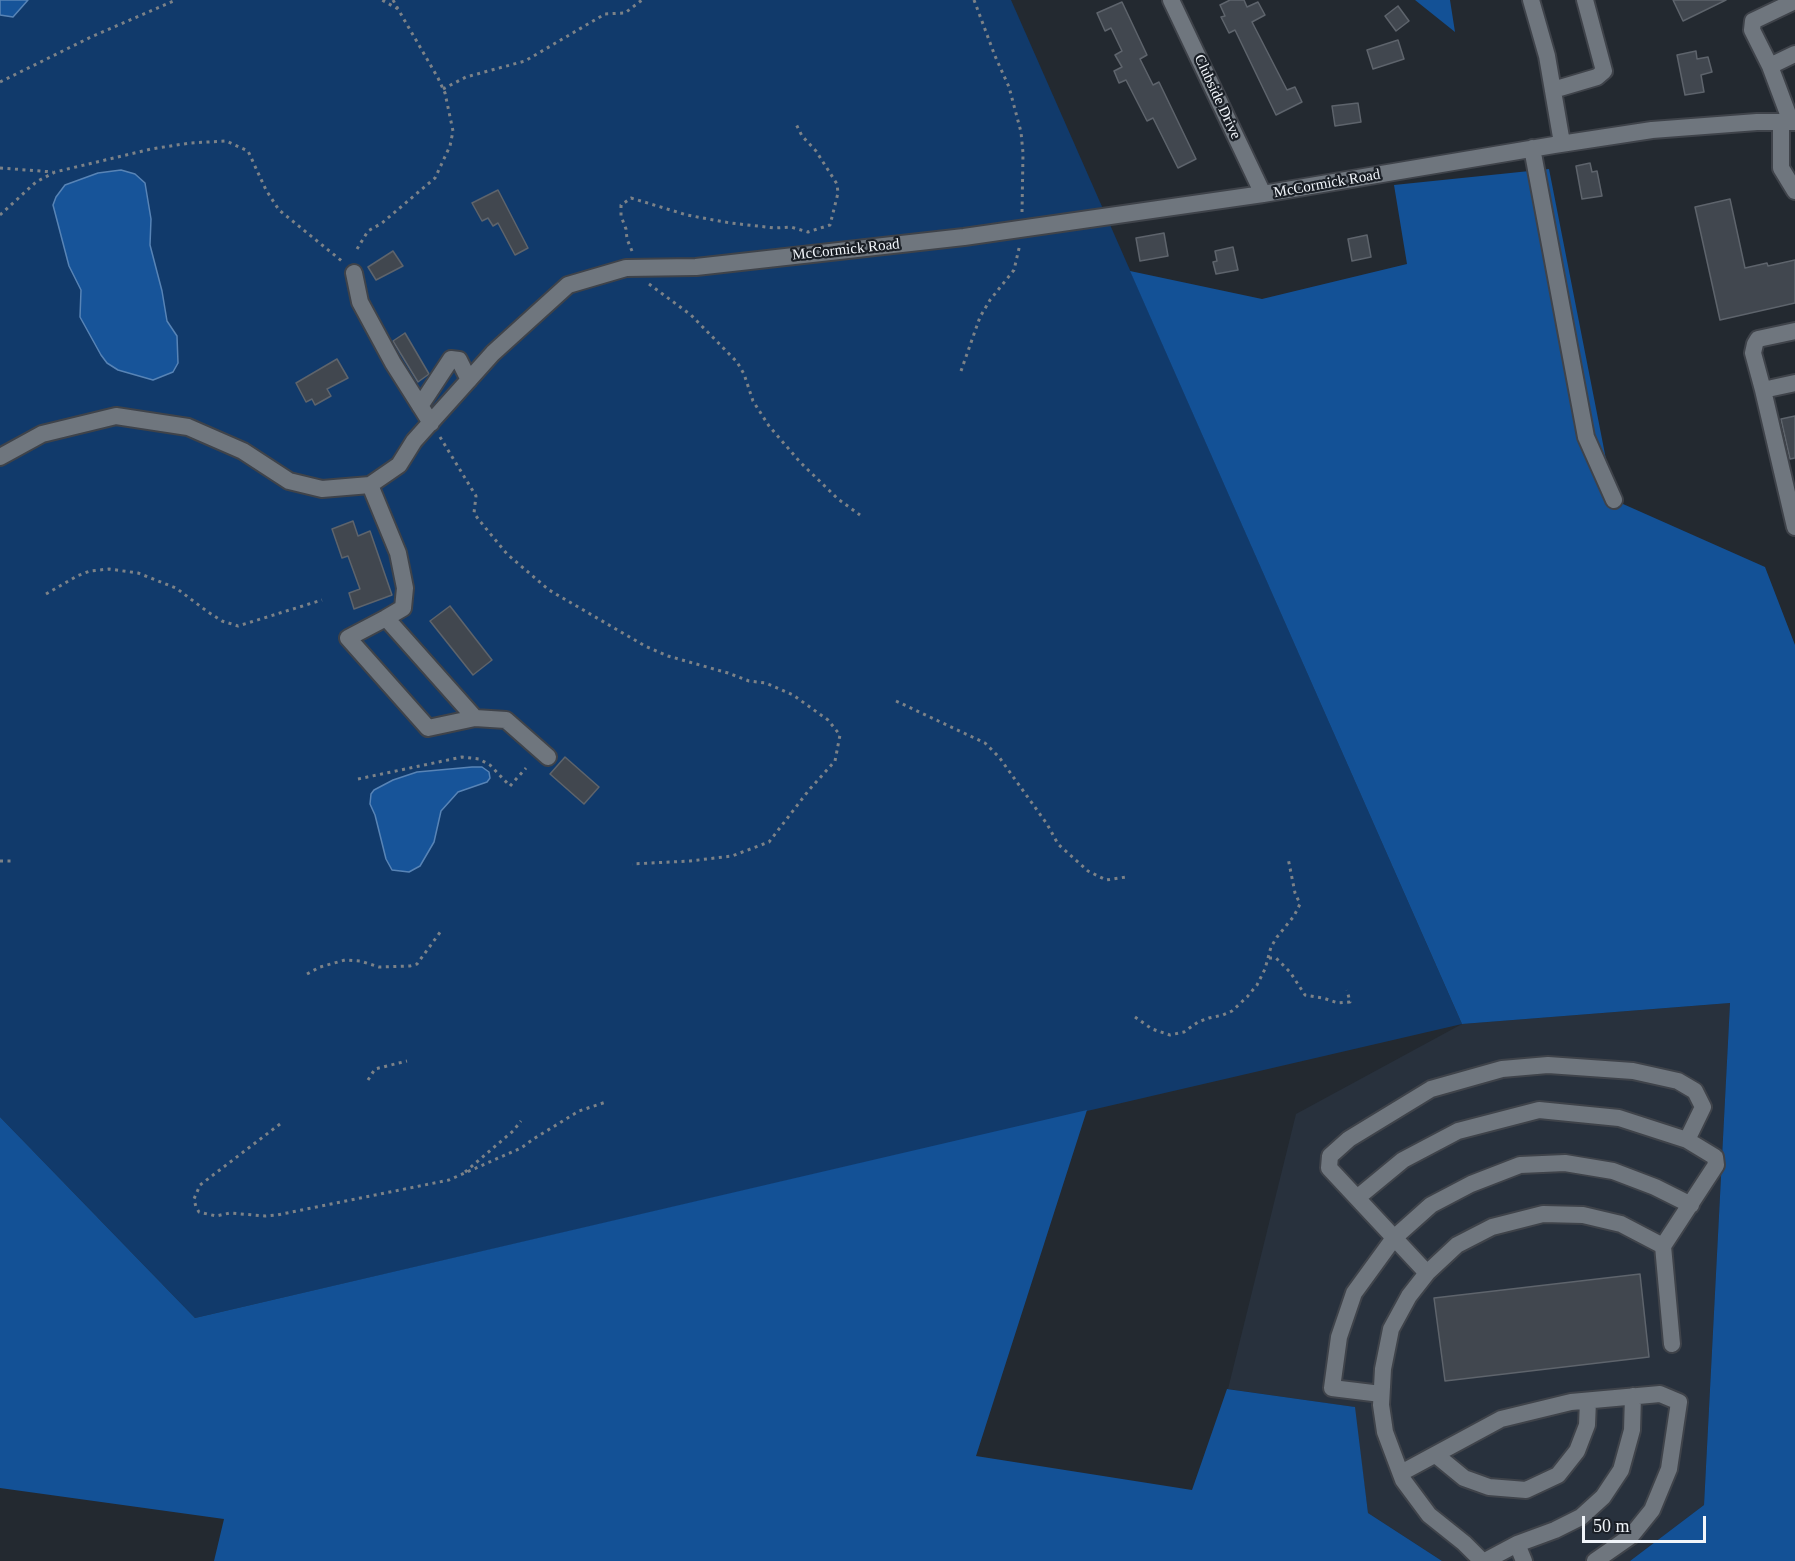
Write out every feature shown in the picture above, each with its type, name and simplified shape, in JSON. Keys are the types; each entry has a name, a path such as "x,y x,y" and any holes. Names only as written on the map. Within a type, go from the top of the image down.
{"street":[{"name":"Clubside Drive","path":"1171,0 1263,194"},
{"path":"1531,0 1547,56 1562,143"},
{"path":"1553,90 1597,77 1604,71 1585,0"},
{"path":"1795,1 1753,21 1752,30 1770,66 1789,122 1780,168 1795,191"},
{"path":"1770,66 1795,54"},
{"name":"McCormick Road","path":"0,457 42,434 116,416 188,427 243,451 289,481 322,489 370,485 399,465 414,441 493,353 568,285 626,268 696,267 964,237 1263,194 1652,130 1789,122"},
{"path":"1532,148 1586,437 1614,500"},
{"path":"351,269 360,302 393,363 431,423"},
{"path":"1795,331 1758,339 1753,353 1795,527"},
{"path":"420,406 451,359 459,360 469,380"},
{"path":"1763,390 1795,383"},
{"path":"370,485 398,553 405,588 403,608 348,638 428,728 475,718 506,720 548,757"},
{"path":"387,618 475,718"},
{"path":"1427,1273 1329,1168 1330,1156 1349,1138 1431,1089 1502,1069 1548,1065 1633,1071 1678,1081 1695,1091 1702,1107 1687,1140"},
{"path":"1357,1198 1403,1160 1458,1131 1539,1110 1619,1118 1687,1140 1715,1157 1716,1165 1663,1246 1672,1344"},
{"path":"1381,1394 1332,1388 1339,1337 1354,1293 1394,1238 1431,1205 1471,1184 1520,1165 1565,1163 1613,1170 1691,1205"},
{"path":"1633,1396 1632,1430 1622,1470 1604,1497 1581,1517 1483,1561 1429,1515 1403,1480 1385,1432 1381,1406 1383,1369 1391,1329 1409,1296 1427,1273 1457,1245 1492,1227 1543,1214 1583,1215 1621,1224 1663,1246"},
{"path":"1401,1473 1501,1419 1571,1402 1633,1396 1660,1394 1679,1402 1670,1469 1652,1510 1631,1536 1595,1561"},
{"path":"1436,1455 1464,1479 1489,1487 1526,1490 1558,1475 1577,1451 1587,1425 1587,1401"},
{"path":"1517,1544 1524,1561"}],"path":[{"path":"0,82 91,37 176,0"},
{"path":"382,0 398,9"},
{"path":"357,249 368,231 382,223 435,178 450,146 453,131 443,89 393,0"},
{"path":"443,89 466,77 525,60 605,14 625,13 642,0"},
{"path":"961,371 980,316 1014,270 1021,228 1023,153 1020,132 1009,87 994,56 974,0"},
{"path":"795,122 802,136 816,151 837,184 838,193 830,225 807,232 791,227 776,228 730,223 687,215 631,198 621,205 621,216 627,239 650,285 691,315 737,362 744,374 753,401 769,426 831,493 860,515"},
{"path":"0,215 36,182 55,172 151,149 190,143 226,141 248,151 266,190 279,210 351,269"},
{"path":"0,168 55,172"},
{"path":"431,423 476,496 474,513 507,554 549,590 668,656 749,681 766,683 793,695 828,720 840,735 835,761 809,790 770,842 732,856 632,864"},
{"path":"45,594 90,571 138,573 176,588 222,621 238,626 322,600"},
{"path":"896,701 985,744 1004,764 1047,824 1058,844 1088,871 1106,880 1125,876"},
{"path":"358,779 462,757 479,759 490,765 510,786 526,768"},
{"path":"1135,1017 1152,1029 1170,1035 1184,1032 1209,1017 1224,1015 1232,1011 1257,985 1277,937 1294,916 1300,904 1295,893 1288,858"},
{"path":"0,861 14,861"},
{"path":"307,975 320,966 345,960 360,961 379,967 417,964 441,931"},
{"path":"1269,957 1276,958 1290,972 1305,995 1338,1003 1350,1002 1347,990"},
{"path":"368,1080 375,1069 407,1061"},
{"path":"280,1124 200,1185 194,1199 199,1212 216,1216 230,1213 277,1215 449,1180 522,1148 579,1111 606,1102"},
{"path":"434,1184 460,1175 513,1131 521,1121"}],"shaded area":[{"path":"0,0 1011,0 1462,1024 195,1318 0,1117"},
{"path":"0,0 28,0 13,17 0,15"},
{"path":"1415,0 1450,0 1455,32"},
{"path":"1549,169 1614,500 1765,567 1795,645 1795,1561 1630,1561 1704,1505 1730,1003 1462,1024 1130,271 1262,299 1407,264 1394,185"},
{"path":"121,170 135,174 145,183 151,219 150,245 167,321 177,336 178,363 173,372 153,380 118,370 107,363 101,355 80,317 81,290 69,266 53,205 65,185 98,173"},
{"path":"482,767 489,772 490,778 487,782 458,792 441,811 434,842 420,866 409,872 392,870 386,859 370,804 374,790 393,780 417,772"},
{"path":"1730,1003 1704,1505 1630,1561 1442,1561 1368,1513 1354,1407 1228,1389 1296,1114 1462,1024"},
{"path":"1087,1110 976,1456 1192,1490 1227,1389 1355,1407 1368,1513 1442,1561 214,1561 224,1519 0,1488 0,1117 195,1318"}],"building":[{"path":"1230,0 1244,0 1247,7 1258,2 1265,15 1252,22 1287,90 1295,87 1302,102 1276,115 1235,30 1229,33 1221,17 1225,16 1220,5"},
{"path":"1673,0 1726,0 1683,21"},
{"path":"1122,2 1147,55 1140,59 1153,85 1159,82 1196,159 1178,168 1153,118 1147,121 1126,80 1119,83 1114,71 1122,67 1115,55 1122,51 1111,28 1105,31 1097,13"},
{"path":"1398,6 1409,21 1396,31 1385,16"},
{"path":"1398,40 1404,59 1373,69 1367,50"},
{"path":"1696,51 1697,59 1708,57 1712,72 1701,75 1704,92 1685,95 1677,55"},
{"path":"1358,103 1361,122 1335,126 1332,106"},
{"path":"1590,163 1592,172 1597,171 1602,196 1582,199 1576,166"},
{"path":"498,190 528,248 515,255 498,223 493,226 488,218 482,221 472,203"},
{"path":"1730,199 1745,268 1795,260 1795,303 1720,320 1695,207"},
{"path":"1164,233 1168,256 1140,261 1136,238"},
{"path":"1367,235 1371,257 1352,261 1348,239"},
{"path":"1233,247 1238,270 1216,274 1213,262 1217,261 1215,251"},
{"path":"393,251 403,266 376,280 368,267"},
{"path":"405,333 429,374 418,382 393,341"},
{"path":"337,359 348,378 327,389 331,396 315,405 312,399 306,402 296,383"},
{"path":"1795,416 1795,458 1790,459 1781,419"},
{"path":"353,521 358,536 370,531 392,595 354,609 349,593 360,589 348,556 342,558 332,529"},
{"path":"450,606 492,660 473,675 430,621"},
{"path":"565,757 599,787 584,804 550,774"},
{"path":"1640,1274 1649,1357 1445,1381 1434,1298"}]}
